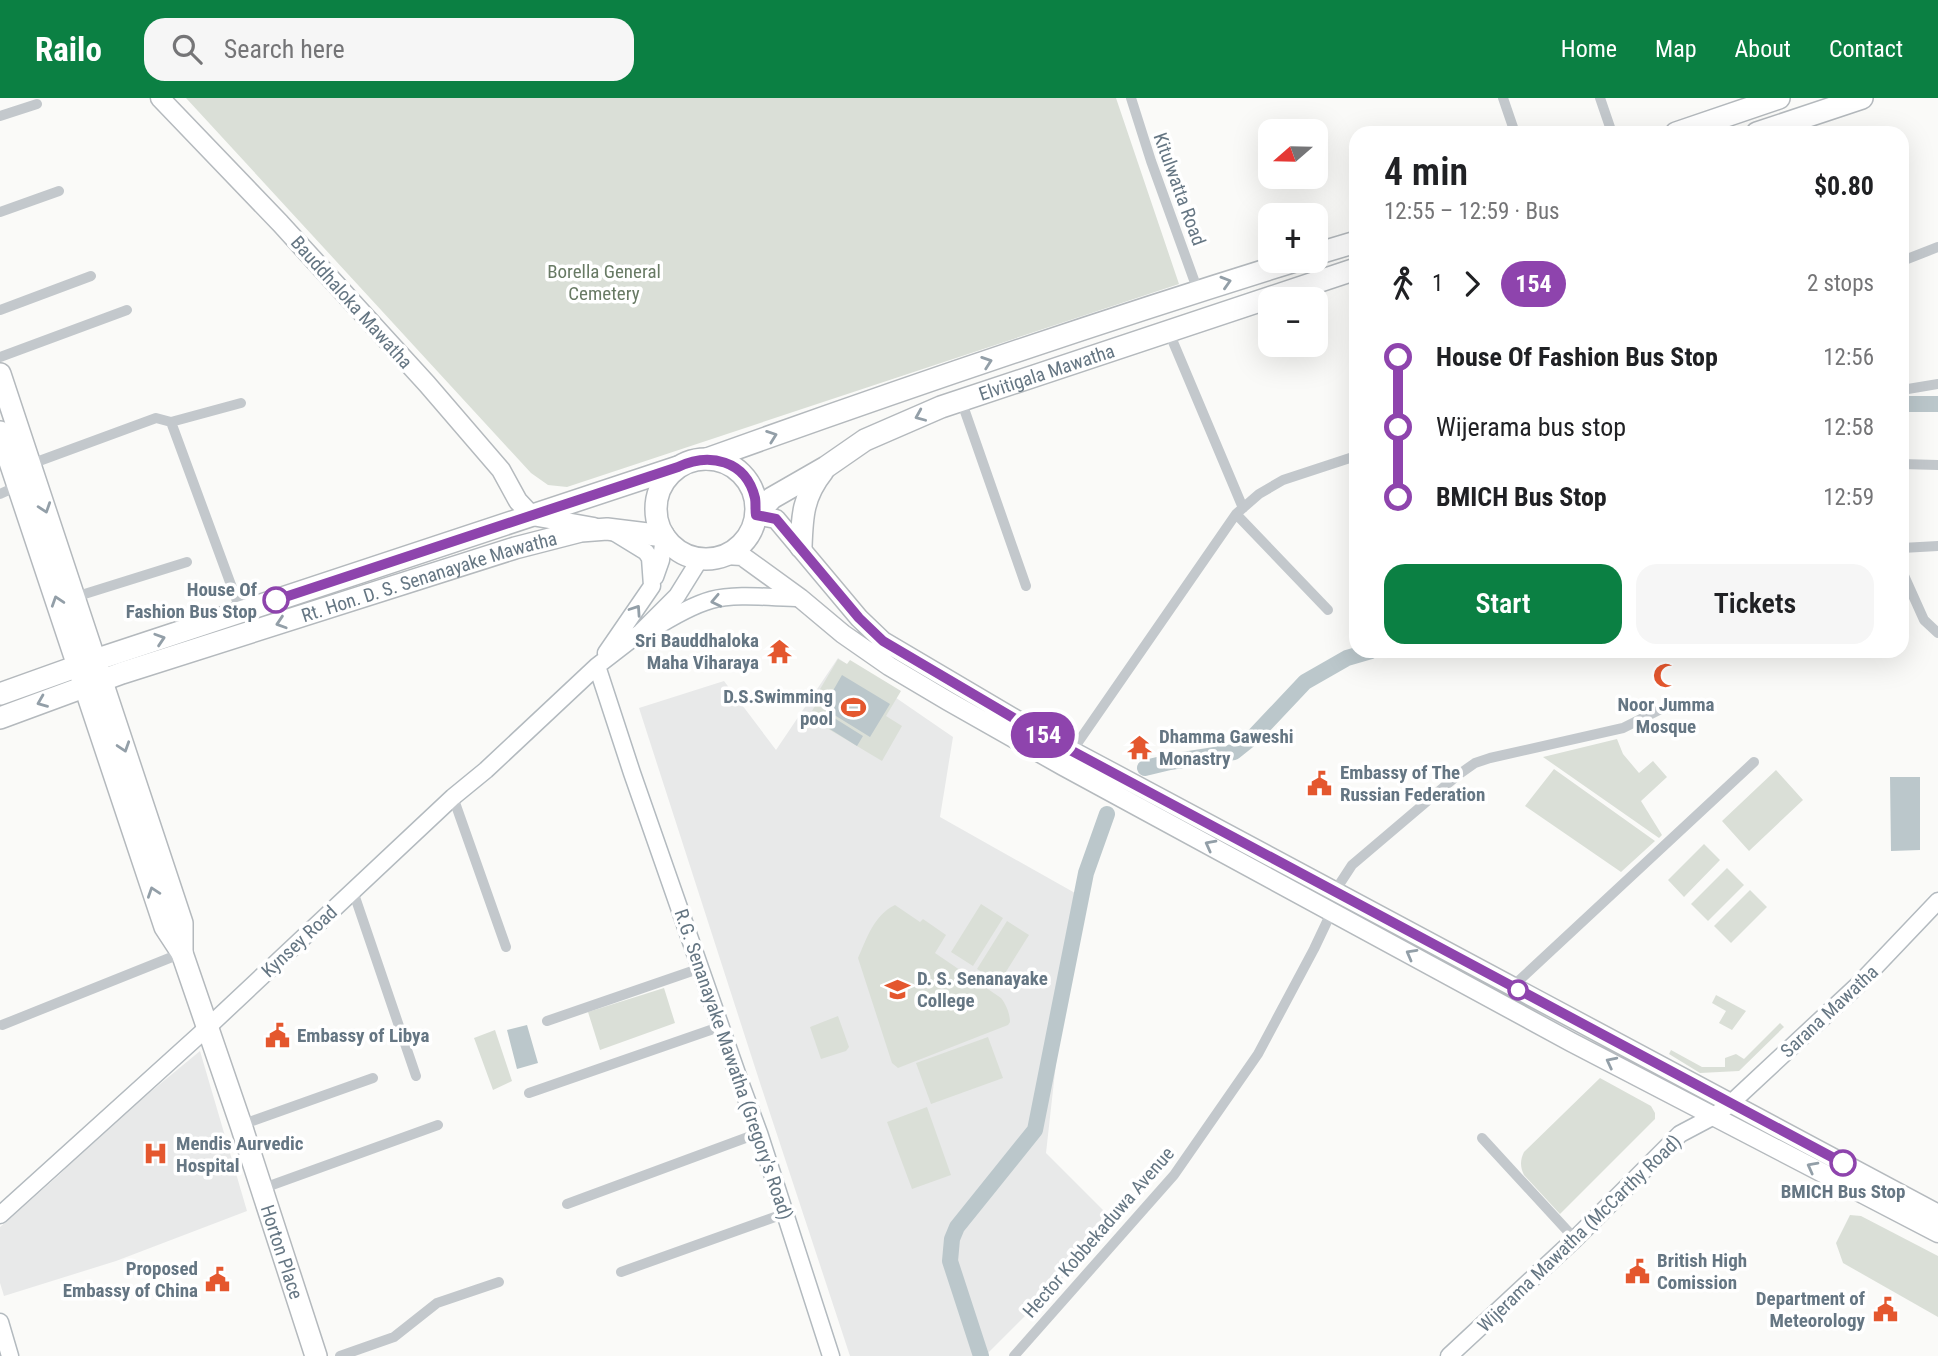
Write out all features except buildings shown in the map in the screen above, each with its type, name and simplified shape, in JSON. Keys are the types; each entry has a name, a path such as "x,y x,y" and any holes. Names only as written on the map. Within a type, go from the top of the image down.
{"highway":[{"path":"1697,126 1779,98"},
{"path":"1778,126 1862,98"},
{"path":"1739,112 1744,126"},
{"path":"1328,250 1349,244"},
{"name":"Elvitigala Mawatha","path":"756,515 772,498 826,467 865,440 961,400 1349,271"},
{"name":"Elvitigala Mawatha","path":"707,458 1258,272"},
{"path":"0,374 75,597 86,663"},
{"path":"0,432 9,490 86,663"},
{"path":"707,458 724,462 738,470 749,483 755,498 756,515 746,539 737,549 725,555 700,559 686,555 664,536 656,507 659,491 666,478 678,467 692,460 707,458"},
{"name":"Rt. Hon. D. S. Senanayake Mawatha","path":"0,694 678,467"},
{"path":"801,547 802,514 812,485 826,467"},
{"name":"Rt. Hon. D. S. Senanayake Mawatha","path":"0,718 122,673 515,548 581,531 607,529 664,536"},
{"name":"Horton Place","path":"86,663 182,923 182,953 316,1356"}],"main road":[{"name":"Bauddhaloka Mawatha","path":"160,98 280,223 426,384 501,470 518,501 532,516"},
{"path":"756,515 776,519 859,618 883,641 1072,751 1938,1214"},
{"path":"532,516 607,529"},
{"path":"725,555 742,556 889,666 1133,805 1571,1042 1938,1233"}],"street":[{"name":"Kitulwatta Road","path":"1131,98 1198,291"},
{"path":"1503,98 1513,126"},
{"path":"1600,98 1610,126"},
{"path":"0,116 37,104"},
{"path":"0,212 58,191"},
{"path":"1909,258 1938,247"},
{"path":"0,310 91,276"},
{"path":"0,357 127,310"},
{"path":"1168,330 1239,511 1328,610"},
{"path":"1909,389 1938,384"},
{"path":"961,400 1026,586"},
{"path":"30,464 156,418 166,420 241,403"},
{"path":"166,420 241,612"},
{"path":"1072,751 1239,511 1259,494 1283,480 1349,458"},
{"path":"1909,464 1938,465"},
{"path":"607,529 646,552 650,558 652,586"},
{"name":"Kynsey Road","path":"597,666 652,586 661,559 664,536"},
{"path":"1909,548 1938,546"},
{"name":"Kynsey Road","path":"0,1215 208,1027 597,666 641,632 673,600 700,559"},
{"path":"75,597 187,562"},
{"path":"1909,586 1924,620 1938,633"},
{"path":"597,666 666,621 712,600 746,597 800,598"},
{"name":"R.G. Senanayake Mawatha (Gregory's Road)","path":"597,666 632,774 759,1133 831,1356"},
{"path":"1335,891 1352,866 1475,763 1623,728 1659,710"},
{"path":"1512,987 1754,762"},
{"path":"453,797 506,947"},
{"path":"353,891 416,1076"},
{"name":"Sarana Mawatha","path":"1714,1115 1730,1104 1858,985 1938,901"},
{"name":"Hector Kobbekaduwa Avenue","path":"1014,1356 1174,1175 1258,1054 1332,911"},
{"path":"2,1025 182,953"},
{"path":"547,1021 701,968"},
{"path":"529,1093 722,1026"},
{"path":"241,1125 373,1078"},
{"name":"Wijerama Mawatha (McCarthy Road)","path":"1448,1356 1575,1239 1680,1134 1714,1115"},
{"path":"261,1189 438,1125"},
{"path":"567,1204 759,1133"},
{"path":"1482,1138 1575,1239"},
{"path":"621,1272 786,1213"},
{"path":"340,1356 394,1337 437,1303 499,1282"},
{"path":"0,1322 10,1356"}],"shaded area":[{"name":"D. S. Senanayake College","path":"838,658 953,737 940,817 1075,893 1046,1153 1117,1224 985,1356 850,1356 639,708 724,681 776,750"},
{"path":"842,675 890,704 870,737 823,708"},
{"path":"831,716 863,736 857,746 825,726"},
{"path":"1890,777 1920,777 1920,850 1891,851"},
{"path":"527,1025 538,1063 517,1069 507,1030"},
{"name":"Mendis Aurvedic Hospital","path":"200,1051 247,1211 116,1261 4,1296 0,1283 0,1227 58,1176 103,1131"}],"green space":[{"name":"Borella General Cemetery","path":"186,98 1116,98 1179,284 567,487 548,485 531,473"},
{"name":"D.S.Swimming pool","path":"838,659 847,664 850,660 901,691 886,716 902,726 882,761 820,724 823,718 812,711 816,704 813,701"},
{"path":"1617,739 1623,754 1639,773 1653,761 1667,777 1641,801 1662,835 1659,838 1543,757"},
{"path":"1554,769 1655,841 1621,872 1525,806"},
{"path":"1776,770 1803,800 1749,851 1722,821"},
{"path":"1704,844 1720,860 1684,897 1668,880"},
{"path":"1727,868 1744,885 1708,921 1691,904"},
{"path":"1750,890 1767,907 1731,943 1714,926"},
{"path":"981,904 1003,918 973,966 951,952"},
{"path":"895,905 920,922 923,919 946,935 935,953 1001,998 1008,1012 1008,1025 898,1068 892,1063 858,958 876,921"},
{"path":"1007,921 1029,935 999,983 977,969"},
{"path":"664,988 675,1023 600,1050 588,1012"},
{"path":"1716,995 1746,1011 1732,1030 1719,1023 1726,1011 1712,1003"},
{"path":"838,1016 849,1047 846,1051 821,1059 810,1027"},
{"path":"1780,1023 1784,1027 1739,1071 1700,1073 1669,1054 1671,1050 1702,1067 1725,1067 1725,1058 1736,1054 1744,1059"},
{"path":"495,1030 512,1081 493,1090 474,1038"},
{"path":"988,1037 1003,1078 931,1104 916,1063"},
{"path":"1600,1078 1651,1106 1655,1119 1560,1214 1524,1175 1522,1158 1524,1152"},
{"path":"927,1107 951,1175 912,1189 887,1122"},
{"path":"1850,1215 1861,1216 1938,1256 1938,1317 1843,1263 1836,1243"}],"waterway":[{"path":"1909,404 1938,404"},
{"path":"1145,768 1234,752 1254,736 1305,682 1349,657"},
{"path":"981,1356 950,1261 952,1239 957,1227 1035,1130 1086,873 1107,814"}],"bus line":[{"name":"154","path":"276,600 678,467 692,460 707,458 724,462 738,470 749,483 755,498 756,515 776,519 859,618 883,641 1044,736 1843,1163"}],"place":[{"name":"House Of Fashion Bus Stop","path":"276,600"},
{"name":"Sri Bauddhaloka Maha Viharaya","path":"779,651"},
{"name":"Noor Jumma Mosque","path":"1666,676"},
{"name":"D.S.Swimming pool","path":"853,707"},
{"name":"Dhamma Gaweshi Monastry","path":"1139,747"},
{"name":"Embassy of The Russian Federation","path":"1320,783"},
{"name":"D. S. Senanayake College","path":"897,989"},
{"name":"Embassy of Libya","path":"277,1035"},
{"name":"Mendis Aurvedic Hospital","path":"156,1154"},
{"name":"BMICH Bus Stop","path":"1843,1163"},
{"name":"British High Comission","path":"1637,1271"},
{"name":"Proposed Embassy of China","path":"218,1279"},
{"name":"Department of Meteorology","path":"1885,1309"}]}
